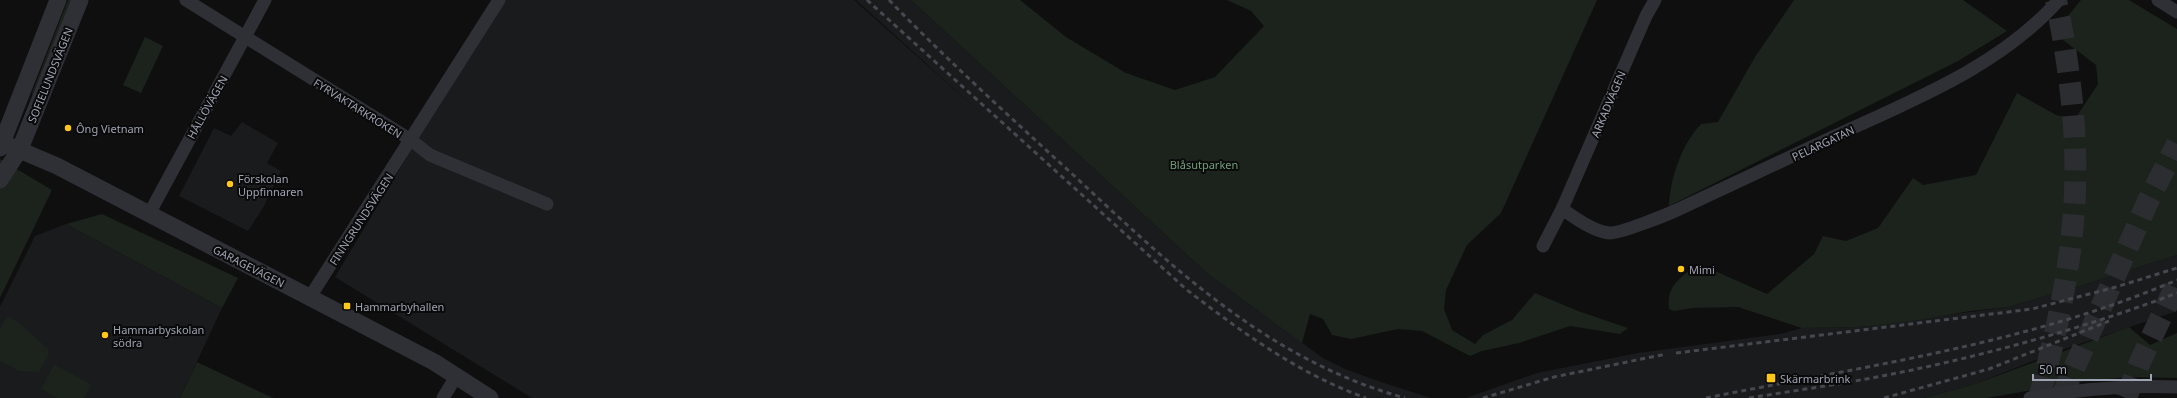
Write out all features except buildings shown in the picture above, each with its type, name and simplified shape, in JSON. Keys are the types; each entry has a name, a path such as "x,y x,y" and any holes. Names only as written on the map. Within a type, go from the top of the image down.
{"street":[{"name":"SOFIELUNDSVÄGEN","path":"2,145 58,0"},
{"name":"SOFIELUNDSVÄGEN","path":"0,180 20,149 80,0"},
{"name":"FYRVAKTARKROKEN","path":"186,0 411,140 498,0"},
{"name":"HÅLLÖVÄGEN","path":"149,214 265,0"},
{"name":"ARKADVÄGEN","path":"1543,246 1565,211 1646,16 1655,0"},
{"name":"PELARGATAN","path":"1565,211 1584,223 1610,234 1657,219 1884,114 1967,72 2000,53 2024,35 2041,20 2059,0"},
{"path":"2158,0 2177,12"},
{"path":"411,140 430,155 547,204"},
{"name":"FINNGRUNDSVÄGEN","path":"310,297 411,140"},
{"name":"GARAGEVÄGEN","path":"2,145 20,149 57,166 310,297 457,375 490,398"},
{"path":"443,398 457,375"},
{"path":"2030,398 2085,389 2146,386 2177,387"}],"shaded area":[{"path":"501,0 854,0 984,116 856,0 911,0 1208,274 1323,358 1345,369 1431,398 532,398 335,277"},
{"name":"Förskolan Uppfinnaren","path":"242,122 278,143 267,163 281,171 263,208 248,231 179,196 214,128 231,136"},
{"name":"Hammarbyskolan södra","path":"66,224 222,308 180,398 0,398 0,307 35,236"},
{"path":"2177,255 2177,311 2053,353 1975,384 1924,398 1466,398 1537,373 1638,353 1780,334 1802,328 1857,327 2008,307"}],"green space":[{"path":"68,0 75,0 32,95 32,93"},
{"name":"Blåsutparken","path":"911,0 1020,0 1066,37 1126,73 1175,90 1215,77 1264,26 1251,11 1227,0 1597,0 1501,213 1467,245 1446,290 1444,309 1452,330 1475,344 1483,335 1512,320 1535,293 1578,311 1628,328 1620,334 1570,326 1519,343 1482,351 1470,356 1422,331 1398,329 1351,339 1332,335 1323,319 1310,314 1302,343 1208,274"},
{"path":"1794,0 1963,0 2007,31 1958,61 1669,206 1672,184 1678,162 1688,141 1701,124 1718,122 1755,57"},
{"path":"2081,0 2129,0 2177,29 2177,255 2008,307 1971,311 1899,323 1857,327 1802,328 1738,307 1693,308 1674,311 1669,309 1670,294 1676,282 1699,264 1767,294 1814,254 1823,236 1846,241 1878,228 1913,178 1923,185 1976,175 2017,93 2056,115 2075,119 2098,84 2096,65 2054,33"},
{"path":"145,37 163,46 141,93 123,85"},
{"path":"0,159 52,190 0,298"},
{"path":"102,214 238,278 222,308 66,224"},
{"path":"7,316 18,322 48,349 49,354 39,372 19,371 0,361 0,329"},
{"path":"2129,327 2150,345 2177,333 2177,378 2130,377 2078,382 1987,398 1924,398 1975,384"},
{"path":"197,362 273,398 180,398"},
{"path":"54,364 92,385 84,398 57,398 41,389"}],"tunnel":[{"path":"2039,398 2055,333 2068,267 2075,195 2075,139 2073,111 2066,55 2056,0"},
{"path":"2061,398 2149,199 2177,144"},
{"path":"2126,398 2140,362 2177,283"}],"railway":[{"path":"867,0 1187,290 1229,322 1295,365 1341,388 1366,398"},
{"path":"889,0 1000,108 1145,241 1223,306 1308,360 1355,381 1405,398"},
{"path":"1676,353 2032,309 2116,287 2177,268"},
{"path":"1706,398 1945,351 2004,337 2062,321 2120,302 2177,280"},
{"path":"1749,398 1861,380 1991,352 2104,319 2177,293"},
{"path":"1884,398 1989,369 2109,321"},
{"path":"1483,398 1554,377 1666,354"}],"place":[{"name":"Ông Vietnam","path":"68,128"},
{"name":"Förskolan Uppfinnaren","path":"230,184"},
{"name":"Mimi","path":"1681,269"},
{"name":"Hammarbyhallen","path":"347,306"},
{"name":"Hammarbyskolan södra","path":"105,335"},
{"name":"Skärmarbrink","path":"1771,378"}]}
